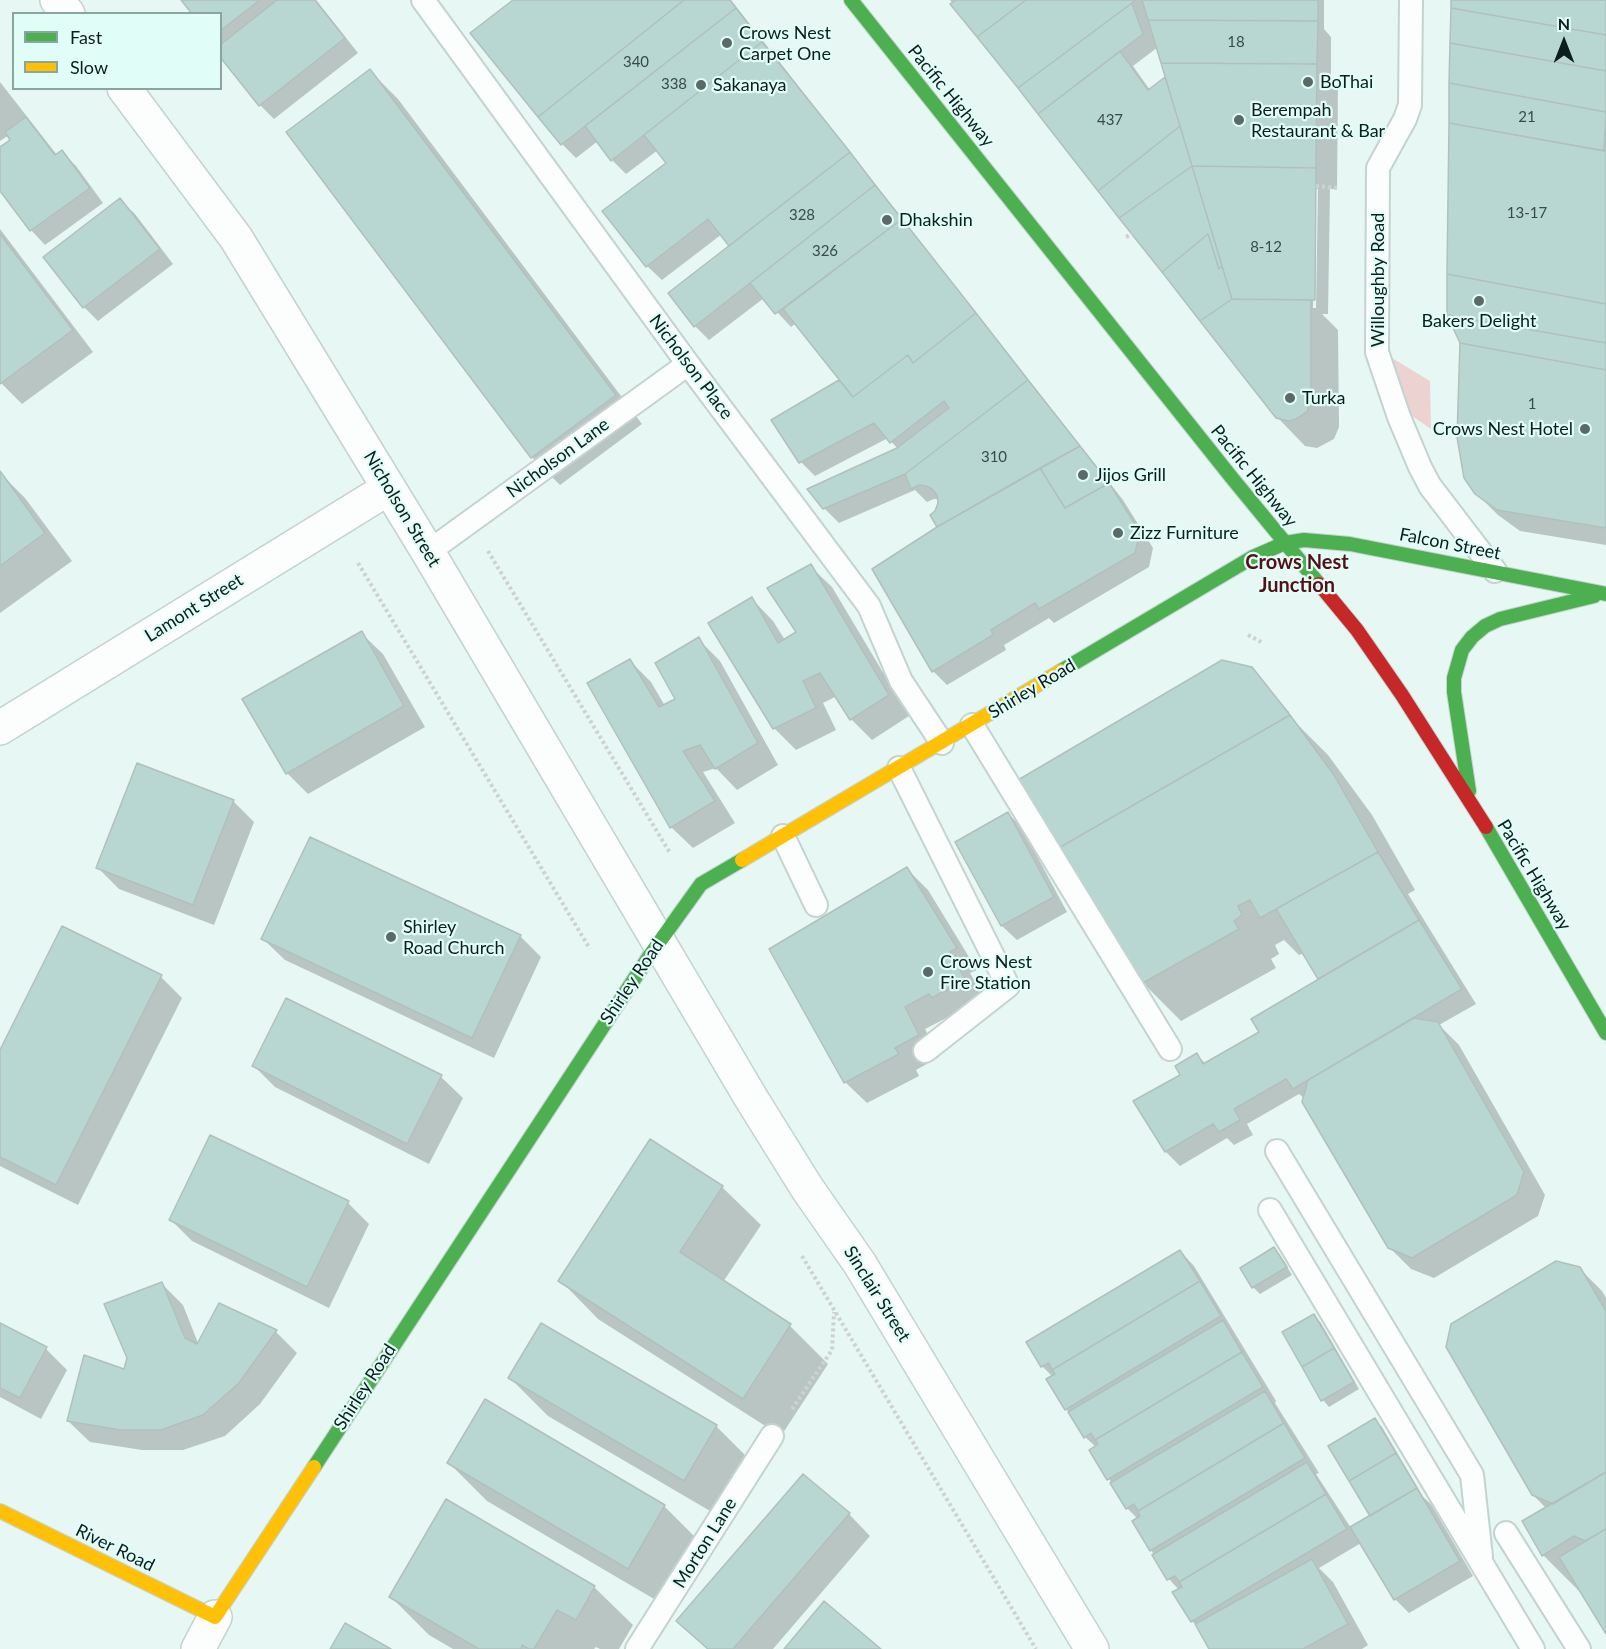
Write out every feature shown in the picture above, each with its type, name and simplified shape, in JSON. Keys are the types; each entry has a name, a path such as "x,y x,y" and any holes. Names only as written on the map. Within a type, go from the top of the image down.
{"main road":[{"name":"Pacific Highway","path":"851,0 1357,630 1402,695 1506,860 1606,1033"},
{"name":"Falcon Street","path":"1286,543 1304,540 1350,544 1605,594"},
{"name":"Shirley Road","path":"215,1617 659,942 701,884 1253,557 1286,543"},
{"path":"1472,805 1454,692 1454,678 1462,650 1485,626 1500,619 1605,594"},
{"name":"River Road","path":"0,1511 215,1617"}],"street":[{"path":"57,0 66,12"},
{"name":"Nicholson Street","path":"125,90 236,238 390,488 659,942"},
{"name":"Lamont Street","path":"0,728 390,488"},
{"name":"Sinclair Street","path":"659,942 807,1188 860,1264 1092,1649"},
{"name":"Shirley Road","path":"198,1649 215,1617"}],"lane":[{"name":"Nicholson Place","path":"423,0 688,364 869,606 901,681 942,743"},
{"name":"Willoughby Road","path":"1410,0 1410,105 1405,119 1378,168 1377,352 1399,417 1425,476 1439,500 1495,571"},
{"name":"Nicholson Lane","path":"428,552 688,364"},
{"path":"972,725 1170,1049"},
{"path":"899,768 1008,986 925,1051"},
{"path":"783,836 816,905"},
{"path":"1277,1151 1472,1475 1482,1564"},
{"path":"1270,1210 1533,1649"},
{"name":"Morton Lane","path":"637,1649 772,1436"},
{"path":"1506,1533 1579,1649"}],"path":[{"path":"1316,186 1337,188"},
{"path":"1126,237 1131,234"},
{"path":"485,545 670,853"},
{"path":"358,563 590,949"},
{"path":"1248,635 1263,643"},
{"path":"772,1436 832,1350"}],"shaded area":[{"path":"1392,358 1430,381 1431,429 1409,414"}],"building":[{"path":"181,0 260,0 222,29 222,12 190,12"},
{"path":"277,0 315,0 345,38 259,106 222,60 222,43"},
{"path":"513,0 684,0 538,117 470,33"},
{"path":"684,0 730,0 736,8 561,145 538,117"},
{"path":"956,0 1026,0 977,37 950,4"},
{"path":"1026,0 1136,0 1018,88 977,37"},
{"path":"1142,0 1318,0 1318,21 1148,20"},
{"path":"1451,0 1606,0 1606,35 1451,8"},
{"path":"1132,3 1143,34 1038,114 1018,88"},
{"path":"736,8 762,42 611,161 585,126"},
{"path":"1451,8 1606,35 1606,71 1450,43"},
{"path":"1148,20 1318,21 1317,64 1161,63"},
{"path":"762,42 850,152 729,246 708,219 646,267 602,211 666,163 644,135"},
{"path":"1450,43 1606,71 1606,112 1449,83"},
{"path":"1120,51 1148,90 1165,77 1180,126 1098,191 1038,114"},
{"path":"1161,63 1317,64 1316,168 1192,166"},
{"path":"370,69 616,395 531,458 286,132"},
{"path":"1449,83 1606,112 1604,151 1449,123"},
{"path":"26,117 55,155 62,150 90,188 30,231 0,191 0,147 10,140 5,132"},
{"path":"1449,123 1606,151 1606,304 1447,274"},
{"path":"1180,126 1192,166 1119,218 1098,191"},
{"path":"850,152 875,185 694,327 668,293"},
{"path":"1192,166 1316,168 1315,300 1232,299"},
{"path":"1192,166 1222,266 1219,269 1208,234 1162,272 1119,218"},
{"path":"875,185 902,219 775,314 750,283"},
{"path":"120,198 160,249 83,308 43,257"},
{"path":"902,219 976,313 913,363 908,355 853,397 783,309"},
{"path":"0,234 73,330 0,384"},
{"path":"1208,234 1219,269 1222,266 1232,299 1200,321 1162,272"},
{"path":"1447,274 1606,304 1606,343 1447,315"},
{"path":"1232,299 1311,300 1311,398 1307,412 1296,419 1289,421 1276,418 1200,321"},
{"path":"976,313 1028,380 905,474 823,509 807,489 897,448 949,408 944,401 890,443 874,423 799,463 771,420 839,380 853,397 908,355 913,363"},
{"path":"1447,315 1606,343 1606,370 1460,343"},
{"path":"1460,343 1606,370 1606,528 1497,510 1475,494 1464,478 1457,437"},
{"path":"1028,380 1080,446 937,527 930,515 935,511 938,503 937,495 926,486 919,485 911,489 905,474"},
{"path":"1080,446 1109,483 1065,508 1040,468"},
{"path":"1040,468 1065,508 1109,483 1140,532 1135,553 1039,609 1035,603 991,630 993,635 932,672 872,569 937,527"},
{"path":"0,471 45,533 0,566"},
{"path":"811,564 889,695 850,720 820,673 803,681 816,708 773,729 708,623 752,597 778,643 796,632 767,588"},
{"path":"362,631 404,706 286,774 242,699"},
{"path":"699,637 758,743 715,769 700,745 683,751 715,801 670,828 587,683 630,659 659,707 675,699 655,663"},
{"path":"1222,660 1252,667 1290,715 1057,849 1018,780"},
{"path":"1290,715 1334,775 1378,852 1260,918 1250,900 1238,906 1242,915 1234,921 1239,929 1141,984 1057,849"},
{"path":"137,763 234,800 193,905 96,868"},
{"path":"1008,812 1054,897 1001,926 955,842"},
{"name":"Shirley Road Church","path":"310,837 521,935 472,1038 261,939"},
{"path":"1378,852 1419,920 1318,979 1276,909"},
{"path":"907,867 957,948 950,952 965,979 932,998 929,994 905,1007 919,1035 895,1048 899,1054 844,1083 769,949"},
{"path":"1419,920 1462,989 1293,1089 1286,1079 1234,1109 1240,1120 1219,1132 1213,1124 1165,1152 1133,1101 1180,1075 1175,1066 1197,1053 1203,1064 1259,1032 1251,1019"},
{"path":"62,926 162,975 56,1185 0,1157 0,1050"},
{"path":"286,998 442,1075 407,1144 252,1066"},
{"path":"1414,1018 1438,1022 1524,1172 1517,1195 1412,1258 1388,1248 1302,1102 1308,1080"},
{"path":"210,1135 349,1201 307,1287 169,1220"},
{"path":"650,1139 723,1186 680,1252 791,1324 743,1399 558,1281"},
{"path":"1274,1247 1287,1267 1252,1288 1240,1268"},
{"path":"1180,1250 1200,1281 1052,1370 1049,1363 1041,1367 1026,1342"},
{"path":"1556,1261 1580,1267 1606,1311 1606,1472 1553,1504 1532,1495 1446,1347 1451,1324"},
{"path":"1200,1281 1221,1316 1065,1410 1046,1379 1055,1374 1052,1370"},
{"path":"162,1282 185,1338 197,1344 219,1303 277,1330 239,1383 203,1415 161,1430 120,1430 67,1421 84,1355 124,1369 127,1358 104,1304"},
{"path":"1314,1314 1334,1348 1302,1367 1282,1332"},
{"path":"1223,1320 1242,1352 1095,1440 1091,1433 1084,1438 1068,1412"},
{"path":"0,1323 47,1347 20,1398 0,1388"},
{"path":"541,1323 717,1425 684,1481 508,1378"},
{"path":"1334,1348 1354,1382 1321,1401 1302,1367"},
{"path":"1242,1352 1263,1387 1107,1480 1089,1450 1098,1444 1095,1440"},
{"path":"1265,1391 1284,1423 1138,1511 1134,1504 1126,1509 1110,1483"},
{"path":"485,1399 665,1505 628,1569 447,1463"},
{"path":"1375,1418 1396,1453 1349,1481 1328,1446"},
{"path":"1284,1423 1305,1458 1150,1551 1132,1521 1140,1516 1138,1511"},
{"path":"1396,1453 1417,1488 1370,1516 1349,1481"},
{"path":"1307,1462 1326,1494 1179,1582 1175,1576 1167,1580 1152,1555"},
{"path":"1606,1472 1606,1529 1585,1541 1574,1536 1542,1556 1522,1521"},
{"path":"803,1474 850,1513 733,1649 708,1649 676,1621"},
{"path":"1417,1488 1460,1561 1394,1600 1350,1527"},
{"path":"1326,1494 1347,1529 1191,1622 1172,1592 1182,1587 1179,1582"},
{"path":"446,1499 595,1586 576,1620 557,1610 534,1649 522,1645 521,1649 479,1649 389,1597"},
{"path":"1606,1529 1606,1634 1559,1557"},
{"path":"1312,1559 1348,1624 1303,1649 1209,1649 1195,1624"},
{"path":"824,1601 881,1649 784,1649"},
{"path":"345,1623 391,1649 330,1649"}],"traffic: fast":[{"path":"851,0 1319,584"},
{"path":"1285,543 1304,540 1350,544 1606,594"},
{"path":"1061,671 1253,557 1285,543"},
{"path":"1469,791 1454,692 1454,678 1462,650 1485,626 1500,619 1594,596"},
{"path":"1486,827 1606,1033"},
{"path":"314,1467 650,955 701,884 742,860"}],"traffic: slow":[{"path":"742,860 1061,671"},
{"path":"0,1511 215,1617 314,1467"}],"traffic: jam":[{"path":"1319,584 1357,630 1402,695 1486,827"}],"place":[{"name":"Crows Nest Carpet One","path":"727,43"},
{"name":"BoThai","path":"1308,82"},
{"name":"Sakanaya","path":"701,85"},
{"name":"Berempah Restaurant & Bar","path":"1239,120"},
{"name":"Dhakshin","path":"887,220"},
{"name":"Bakers Delight","path":"1479,301"},
{"name":"Turka","path":"1290,398"},
{"name":"Crows Nest Hotel","path":"1585,429"},
{"name":"Jijos Grill","path":"1083,475"},
{"name":"Zizz Furniture","path":"1118,533"},
{"name":"Shirley Road Church","path":"391,937"},
{"name":"Crows Nest Fire Station","path":"928,972"}],"district":[{"name":"Crows Nest Junction","path":"1297,574"}]}
